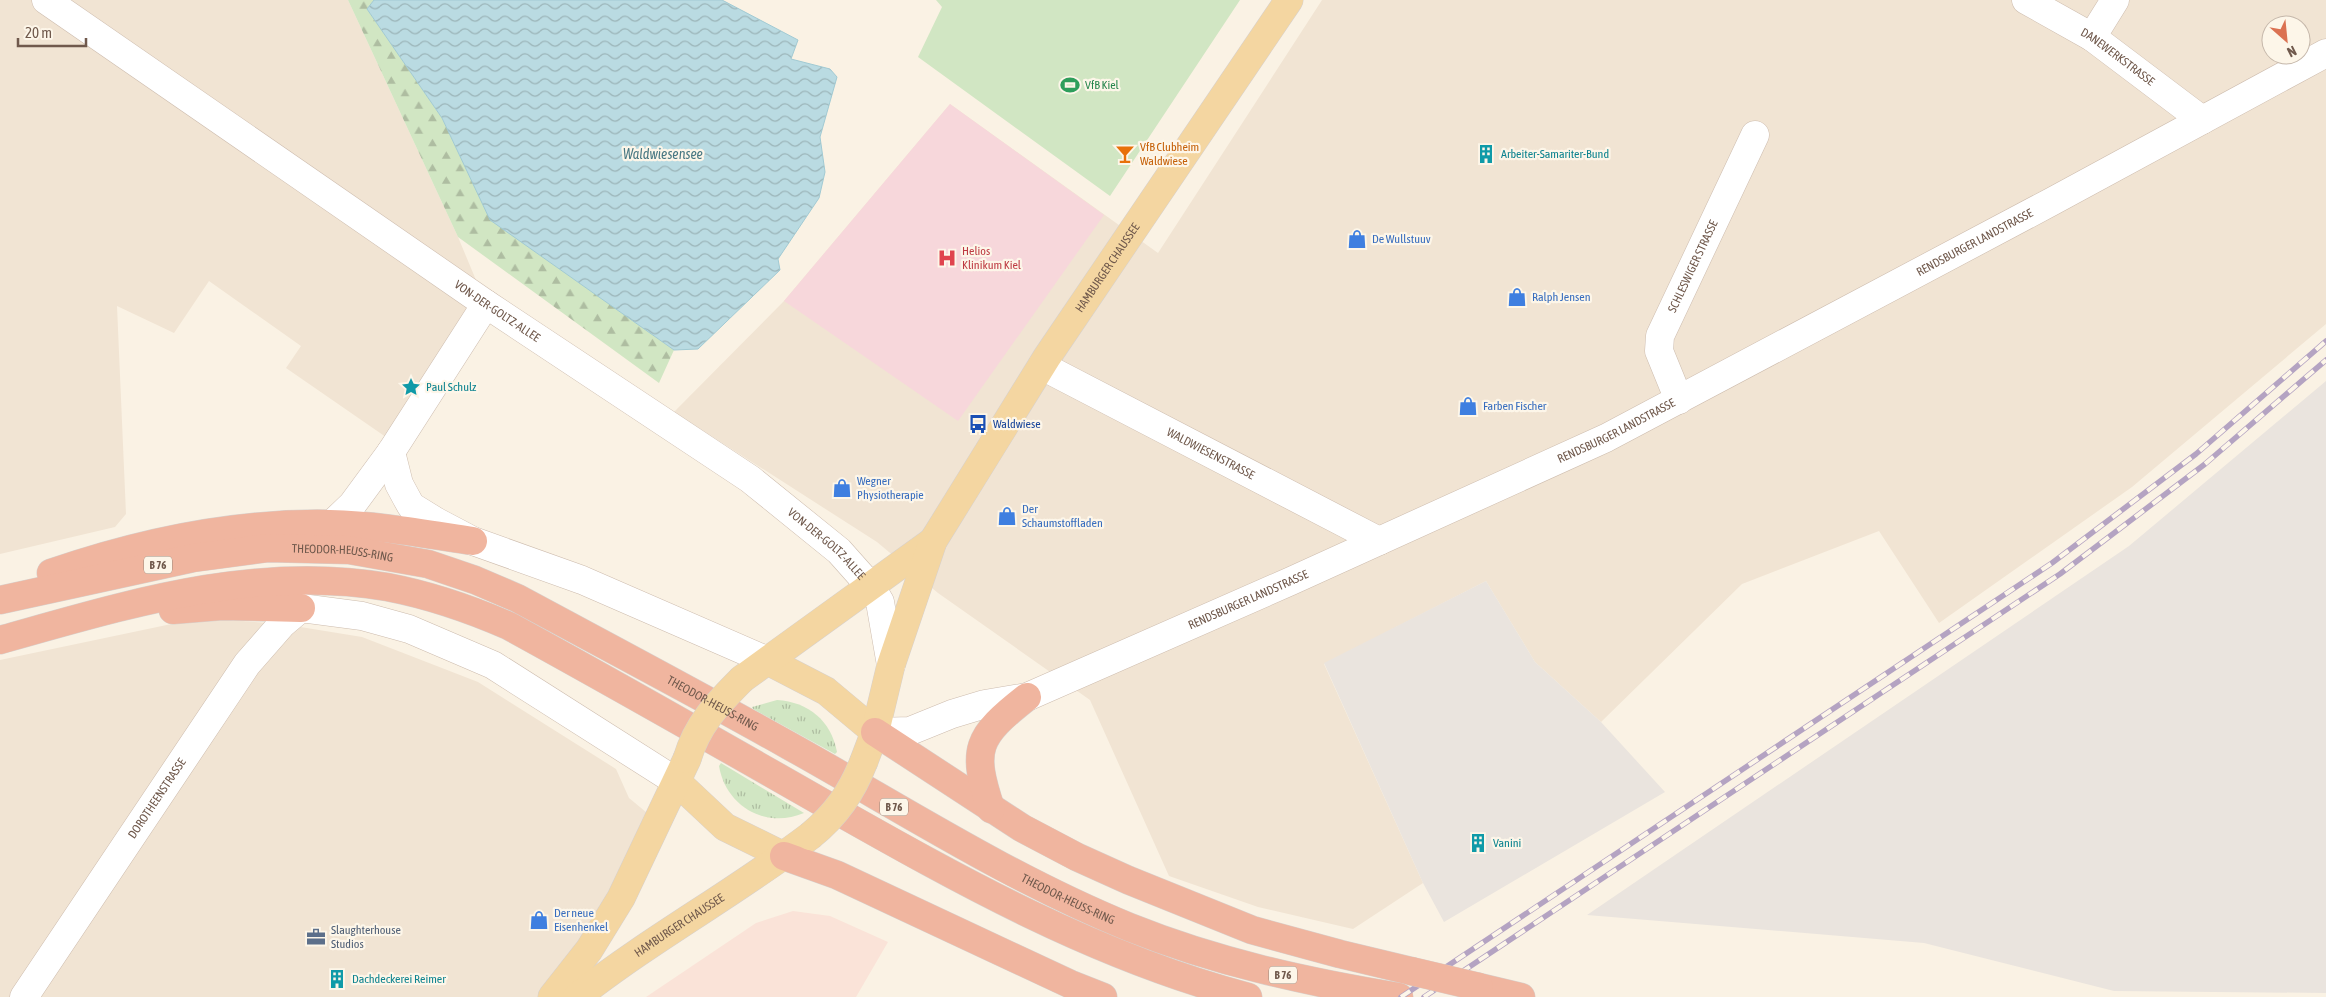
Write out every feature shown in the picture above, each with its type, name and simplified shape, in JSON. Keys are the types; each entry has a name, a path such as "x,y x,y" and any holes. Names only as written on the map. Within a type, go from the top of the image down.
{"highway":[{"path":"0,594 38,578 113,552 186,536 259,526 332,524 473,541"},
{"name":"THEODOR-HEUSS-RING","path":"0,600 193,558 268,548 349,550 428,564 475,580 518,598 790,746 989,861 1087,909 1132,928 1247,966 1388,995"},
{"name":"B 76","path":"0,640 90,615 216,586 302,580 338,581 387,587 432,598 470,610 509,626 600,675 1002,902 1096,946 1178,977 1248,997"},
{"path":"90,615 222,606 301,608"},
{"path":"991,809 980,772 980,754 984,741 996,722 1026,697"},
{"path":"875,732 991,809 1038,837 1077,857 1219,918 1285,940 1521,997"},
{"path":"784,856 837,875 1036,968 1103,997"}],"main road":[{"name":"HAMBURGER CHAUSSEE","path":"577,997 615,967 784,856 835,814 857,780 875,732 891,665 933,541 1042,366 1161,186 1289,0"},
{"name":"HAMBURGER CHAUSSEE","path":"552,997 589,950 621,898 682,771 696,734 703,721 715,706 742,680 933,541"},
{"path":"768,661 826,691 875,732"},
{"path":"682,771 725,827 784,856"}],"street":[{"name":"VON-DER-GOLTZ-ALLEE","path":"46,0 486,304 750,479 839,551 871,587 880,602 891,665"},
{"name":"DANEWERKSTRASSE","path":"2026,0 2092,37 2202,120"},
{"path":"2092,37 2115,0"},
{"name":"RENDSBURGER LANDSTRASSE","path":"875,732 910,731 952,714 985,704 1026,697 1606,438 2326,53"},
{"name":"SCHLESWIGER STRASSE","path":"1679,400 1659,351 1660,336 1755,135"},
{"path":"332,524 352,505 391,452 486,304"},
{"name":"WALDWIESENSTRASSE","path":"1042,366 1379,541"},
{"path":"391,452 399,484 411,506 429,518 473,541 582,580 768,661"},
{"path":"301,608 362,616 409,629 493,665 682,771"},
{"name":"DOROTHEENSTRASSE","path":"24,997 247,664 282,624 301,608"}],"shaded area":[{"path":"0,0 348,0 458,237 486,304 396,444 286,368 301,346 209,281 174,333 117,306 126,514 115,527 0,554"},
{"path":"1322,0 2326,0 2326,324 2132,487 1939,623 1879,531 1742,584 1601,722 1535,662 1486,581 1324,664 1423,883 1353,929 1258,907 1169,876 1090,700 938,593 877,542 674,412 784,301 950,104 1158,253"},
{"name":"Helios Klinikum Kiel","path":"950,104 1104,215 958,421 784,301"},
{"path":"2326,381 2326,993 2114,991 1924,943 1587,915 2129,546"},
{"path":"1486,581 1535,662 1601,722 1665,792 1444,922 1423,883 1324,663"},
{"path":"200,618 282,624 362,637 478,682 616,769 629,798 658,822 552,997 0,997 0,660"},
{"path":"793,911 830,916 888,942 856,997 646,997 756,923"}],"green space":[{"path":"348,0 374,0 367,9 442,118 491,220 674,350 659,383 458,237"},
{"name":"VfB Kiel","path":"936,0 1240,0 1110,196 918,57 942,7"},
{"path":"777,700 799,705 817,715 830,731 837,752 835,754 752,707"},
{"path":"721,763 804,813 776,818 762,816 750,811 730,793 723,780 719,766"}],"water":[{"name":"Waldwiesensee","path":"374,0 722,0 798,40 791,59 830,69 837,77 820,137 825,172 819,198 778,259 780,270 698,349 674,350 490,220 442,118 367,9"}],"railway":[{"path":"1401,997 2052,563 2196,454 2326,341"},
{"path":"1424,997 2060,574 2205,464 2326,360"}],"place":[{"name":"VfB Kiel","path":"1070,85"},
{"name":"VfB Clubheim Waldwiese","path":"1125,154"},
{"name":"Arbeiter-Samariter-Bund","path":"1486,154"},
{"name":"De Wullstuuv","path":"1357,239"},
{"name":"Helios Klinikum Kiel","path":"947,258"},
{"name":"Ralph Jensen","path":"1517,297"},
{"name":"Paul Schulz","path":"411,387"},
{"name":"Farben Fischer","path":"1468,406"},
{"name":"Waldwiese","path":"978,424"},
{"name":"Wegner Physiotherapie","path":"842,488"},
{"name":"Der Schaumstoffladen","path":"1007,516"},
{"name":"Vanini","path":"1478,843"},
{"name":"Der neue Eisenhenkel","path":"539,920"},
{"name":"Slaughterhouse Studios","path":"316,937"},
{"name":"Dachdeckerei Reimer","path":"337,979"}]}
